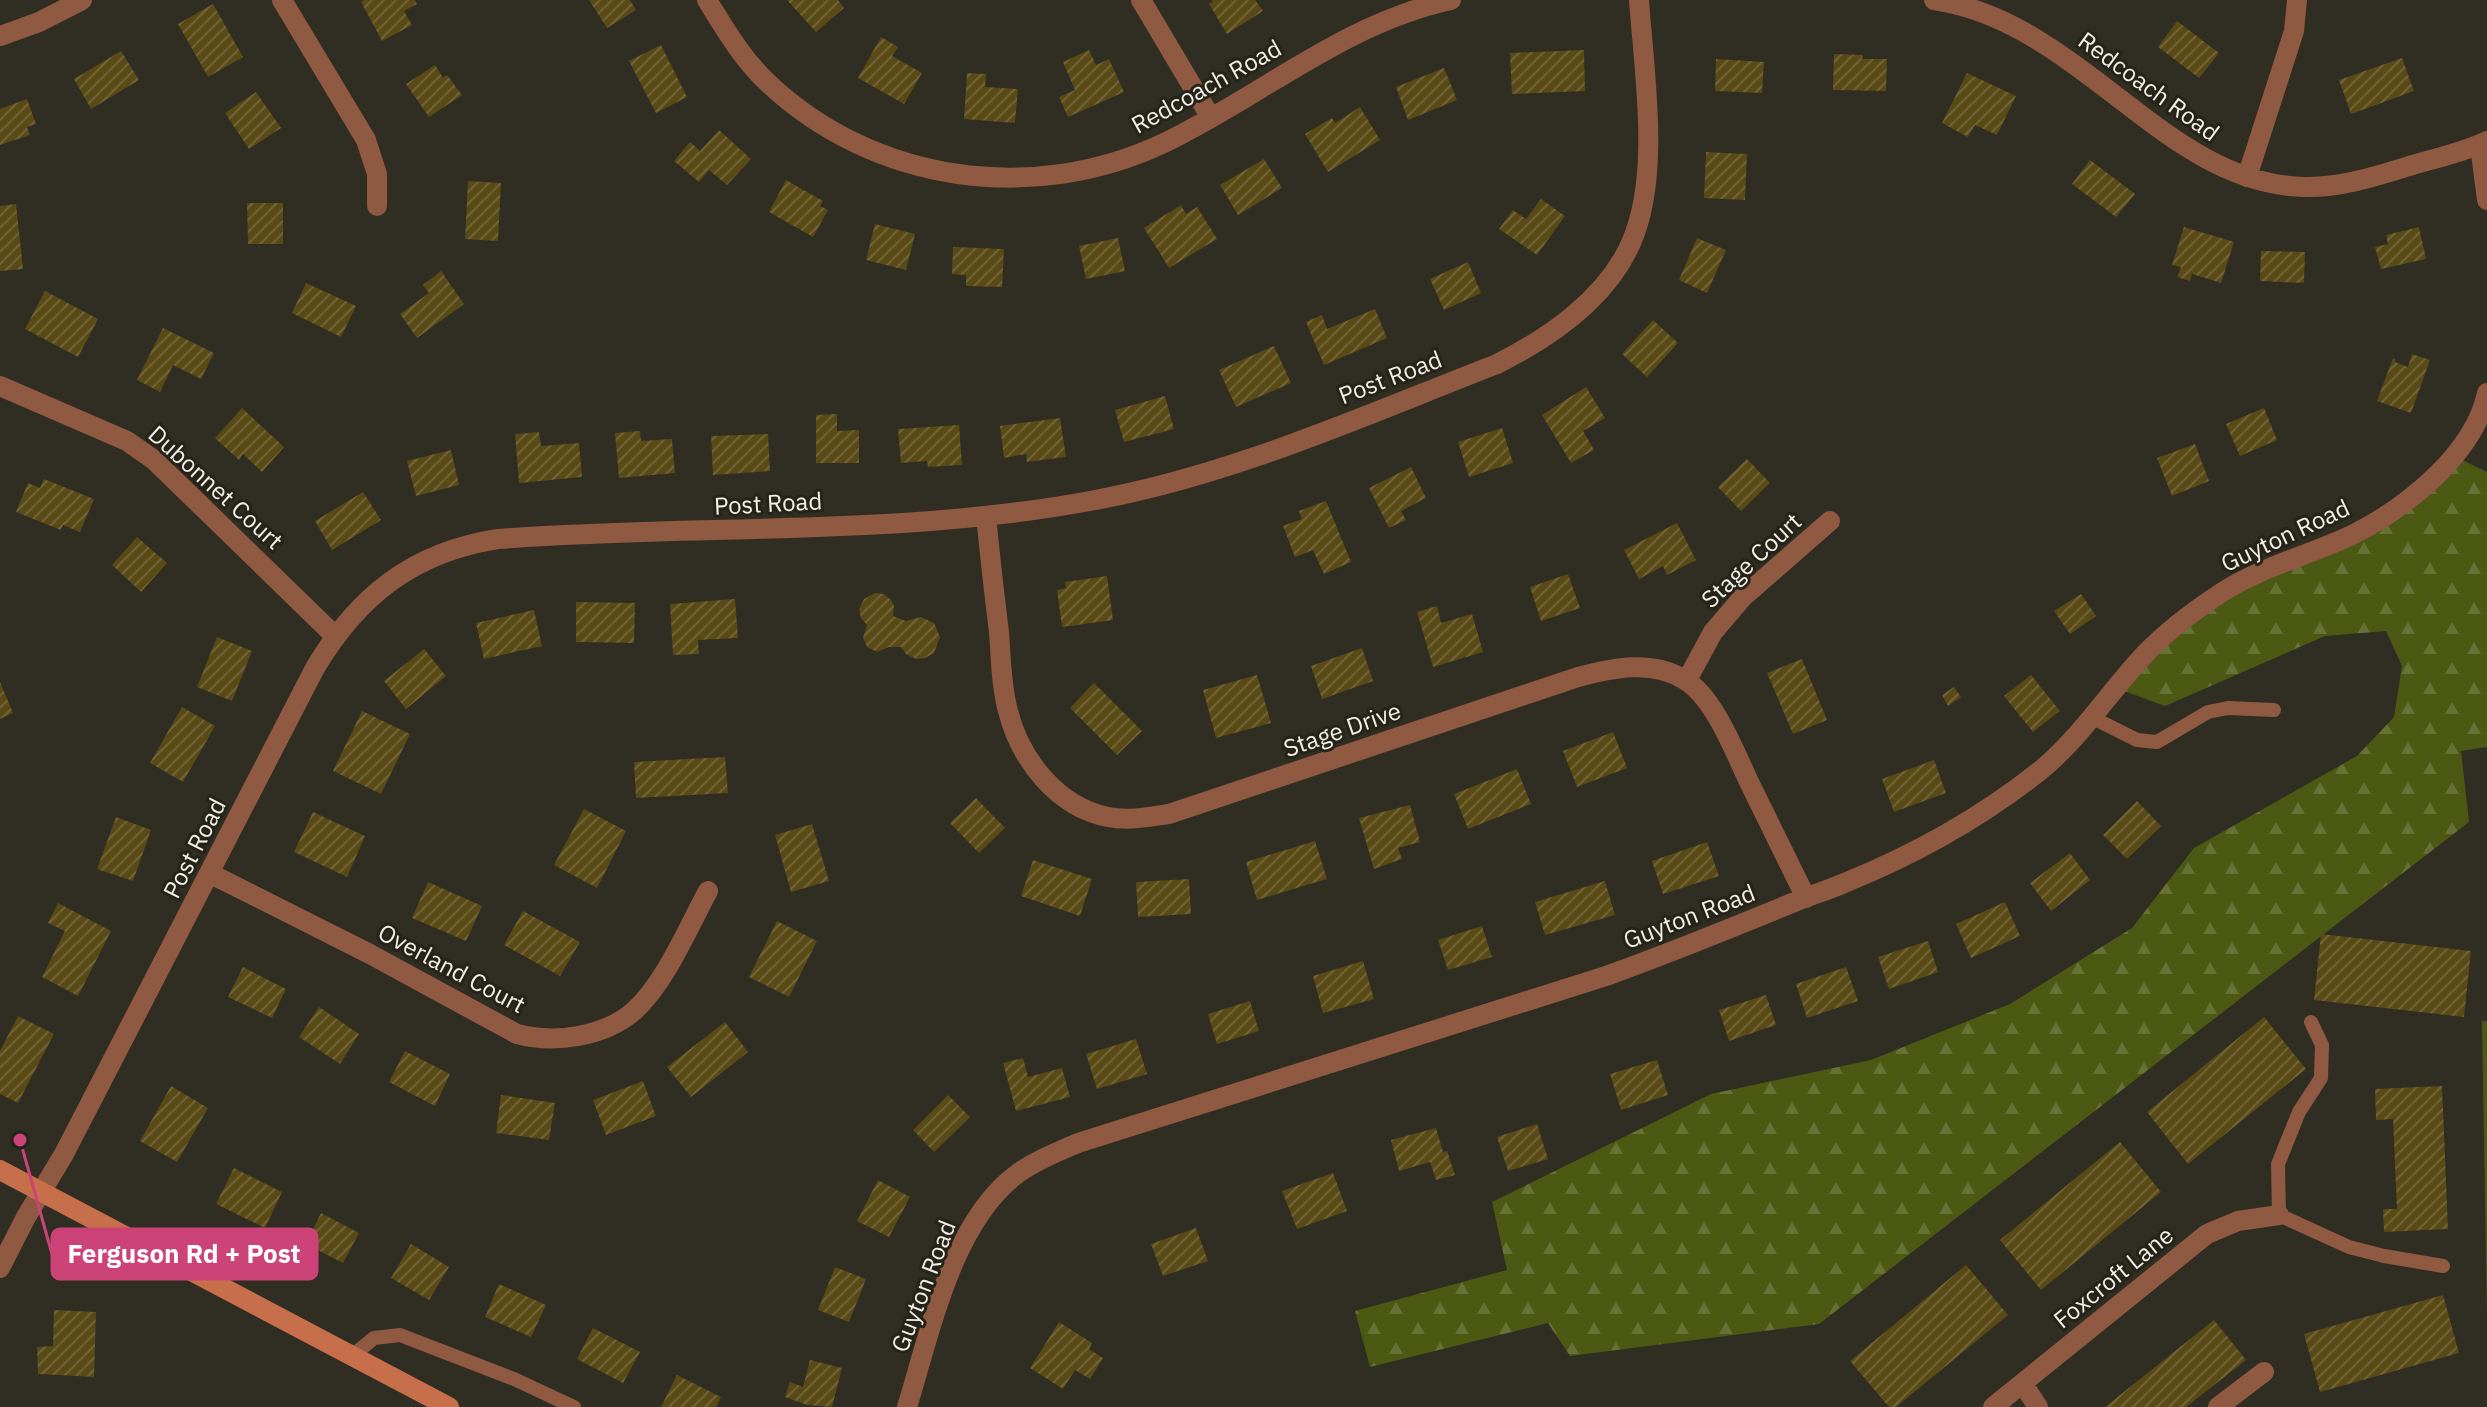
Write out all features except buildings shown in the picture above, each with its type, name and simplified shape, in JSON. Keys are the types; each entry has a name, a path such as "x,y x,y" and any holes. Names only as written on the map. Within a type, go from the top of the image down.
{"street":[{"path":"0,36 39,22 82,0"},
{"path":"282,0 366,140 377,174 377,206"},
{"name":"Redcoach Road","path":"707,0 749,63 782,96 825,126 852,141 927,169 984,178 1062,175 1131,157 1211,118 1287,71 1360,33 1410,12 1451,0"},
{"path":"1141,0 1211,118"},
{"name":"Post Road","path":"0,1268 64,1154 211,874 278,737 334,635 361,605 400,573 450,550 514,538 801,528 986,516 1092,501 1231,464 1497,364 1550,333 1593,296 1631,245 1641,213 1648,142 1639,0"},
{"name":"Redcoach Road","path":"1934,0 1986,14 2027,32 2188,149 2209,162 2247,177 2306,187 2343,183 2483,143"},
{"path":"2247,177 2294,31 2297,0"},
{"path":"2483,143 2487,200"},
{"name":"Dubonnet Court","path":"0,386 117,436 154,460 334,635"},
{"name":"Guyton Road","path":"907,1407 937,1313 969,1233 983,1209 1005,1184 1034,1163 1078,1143 1606,976 1843,884 1890,861 1992,806 2044,767 2161,639 2223,592 2353,534 2409,498 2464,444 2480,417 2487,393"},
{"name":"Stage Drive","path":"986,516 1004,690 1013,728 1030,761 1055,790 1084,809 1110,817 1154,817 1181,810 1608,669 1646,668 1687,680"},
{"name":"Stage Court","path":"1687,680 1713,632 1743,597 1830,521"},
{"path":"1687,680 1713,711 1806,898"},
{"name":"Overland Court","path":"211,874 368,953 517,1034 543,1039 600,1030 633,1013 659,979 708,891"},
{"path":"0,1170 449,1407"},
{"name":"Foxcroft Lane","path":"1993,1407 2207,1234 2238,1221 2279,1215"},
{"path":"2218,1407 2264,1372"},
{"path":"2023,1384 2038,1407"}],"lane":[{"path":"2091,717 2137,740 2157,742 2208,712 2228,708 2274,710"},
{"path":"2311,1022 2322,1045 2321,1078 2299,1112 2278,1164 2279,1215 2349,1247 2443,1266"},
{"path":"352,1356 374,1338 400,1335 514,1379 574,1407"}],"green space":[{"path":"2454,456 2487,472 2487,747 2461,751 2469,822 1819,1324 1570,1356 1548,1323 1370,1367 1355,1311 1507,1270 1492,1202 1711,1094 1871,1060 2010,1004 2132,928 2194,848 2357,756 2394,717 2402,666 2386,631 2325,636 2165,706 2116,688 2178,625 2353,534"},
{"path":"2482,1021 2487,1021 2487,1317"}],"place":[{"name":"Ferguson Rd + Post","path":"20,1140"}]}
